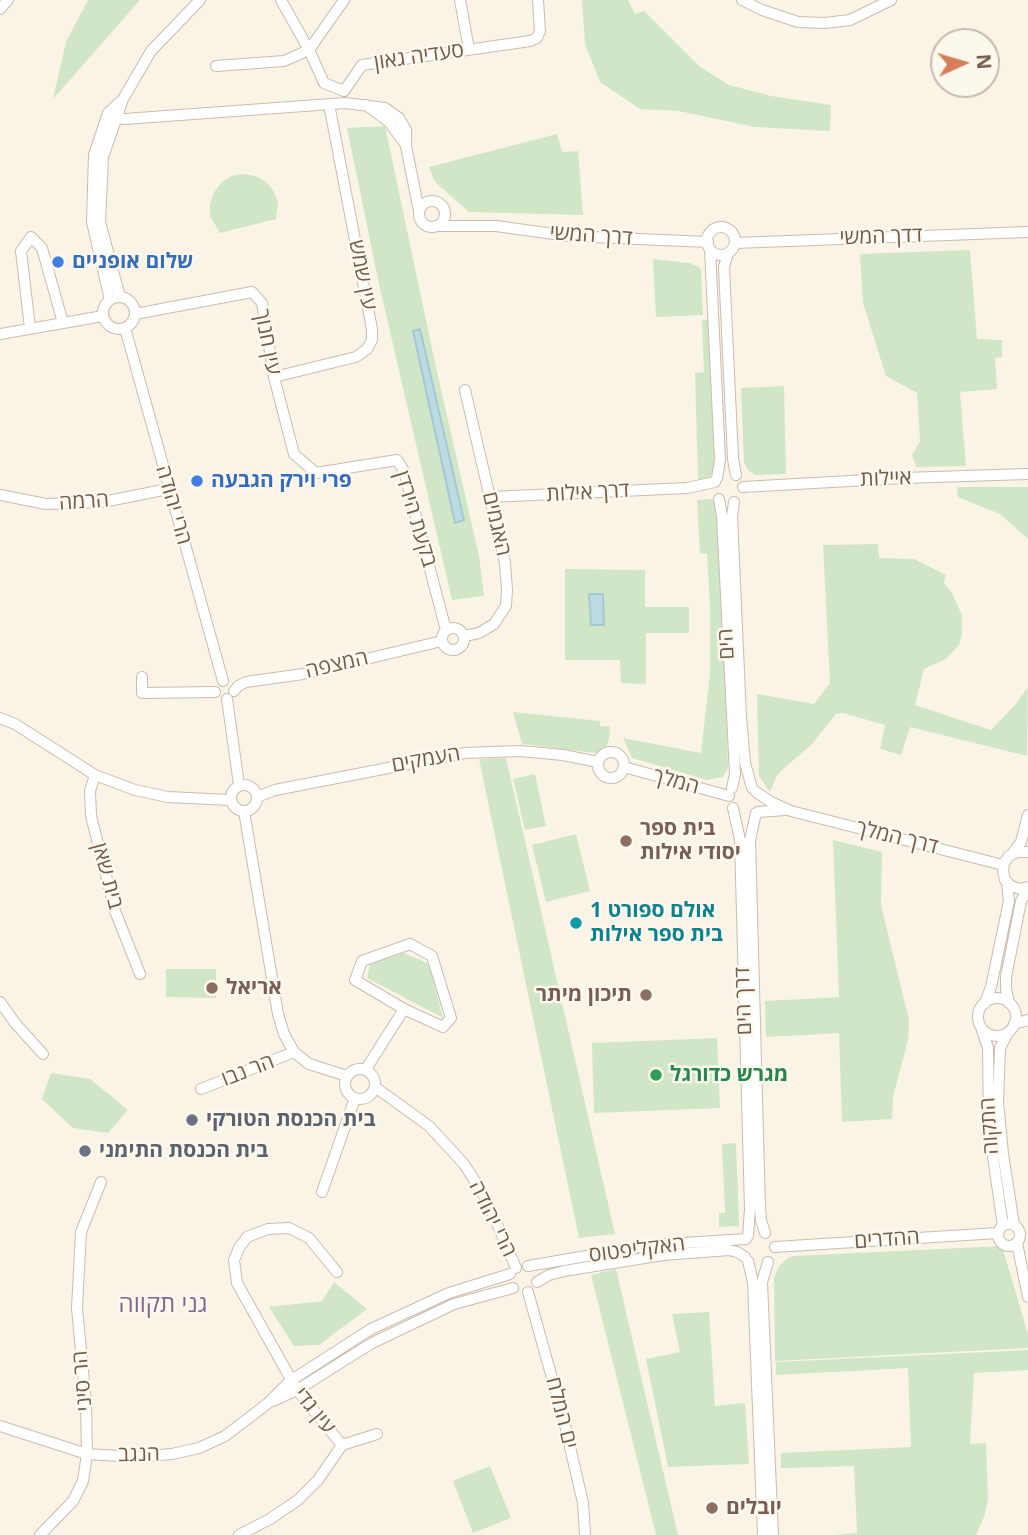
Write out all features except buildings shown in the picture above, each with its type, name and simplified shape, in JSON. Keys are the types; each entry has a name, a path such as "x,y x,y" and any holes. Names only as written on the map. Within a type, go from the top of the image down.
{"street":[{"path":"0,9 8,0"},
{"path":"115,299 100,222 103,157 123,99 151,51 200,0"},
{"path":"281,0 309,50"},
{"path":"216,66 284,61 309,50 344,0"},
{"path":"460,0 469,49"},
{"name":"סעדיה גאון","path":"309,50 324,83 344,91 362,65 537,38 540,31 538,0"},
{"path":"742,0 762,10 799,22 825,23 850,20 891,0"},
{"path":"115,299 92,222 94,155 108,113 123,99"},
{"path":"116,118 345,103 366,105 389,122 407,146 422,223 435,226 444,218 440,206 415,179"},
{"name":"עין שמש","path":"274,377 356,357 367,349 372,340 329,104"},
{"path":"419,211 424,204 440,206"},
{"name":"דרך המשי","path":"440,206 475,226"},
{"name":"דרך המשי","path":"435,226 475,226 568,236 709,245"},
{"path":"687,488 705,490 718,498 725,502 734,502 741,496 743,487 736,475 733,459 724,267 728,253 735,243 732,233 723,228 712,231 709,245 720,460 714,492 718,498"},
{"name":"דדך המשי","path":"735,243 1028,232"},
{"path":"30,328 21,251 31,237 42,248 63,323"},
{"path":"709,245 718,255 728,253"},
{"name":"עין חנוך","path":"135,314 252,292 262,303 274,377 294,454 305,464"},
{"path":"115,299 131,303 135,314 132,323 125,328 111,328 103,316 103,309 115,299"},
{"path":"0,334 103,316"},
{"name":"הרי יהודה","path":"125,328 223,681"},
{"name":"האגמים","path":"464,636 479,633 494,624 506,606 508,590 505,563 465,390"},
{"name":"בקעת הירדן","path":"305,464 316,473 397,460 404,471 444,635"},
{"path":"687,488 716,480 725,474 736,475"},
{"name":"איילות","path":"743,487 1028,474"},
{"name":"דרך אילות","path":"490,497 687,488"},
{"name":"הרמה","path":"0,495 46,504 103,502 168,489"},
{"name":"הים","path":"718,498 722,516 735,774 730,792"},
{"path":"734,502 732,516 741,717 745,763 761,803 757,813"},
{"path":"457,628 464,636 463,644 455,650 446,648 444,635 457,628"},
{"name":"המצפה","path":"231,695 246,682 303,674 444,635"},
{"path":"142,677 142,693 215,692"},
{"path":"231,695 218,698 215,692 218,684 223,681 232,684 239,785"},
{"path":"0,718 15,724 95,775 135,790 168,797 230,800"},
{"name":"העמקים","path":"257,797 275,790 465,753 520,751 598,762"},
{"path":"614,752 622,757 624,767 619,776 607,777 600,772 598,762 604,754 614,752"},
{"name":"המלך","path":"624,767 730,792"},
{"name":"בית שאן","path":"95,775 90,791 91,816 115,911 140,974"},
{"path":"742,784 791,811 745,815 733,808 730,792 742,784"},
{"path":"239,785 251,787 257,797 254,806 244,811 236,809 230,800 232,791 239,785"},
{"name":"דרך הים","path":"733,808 740,847 750,1209 747,1237"},
{"path":"244,811 278,1014 284,1034 294,1052 309,1064 347,1076"},
{"name":"דרך המלך","path":"791,811 1003,865"},
{"name":"דרך הים","path":"757,813 750,840 760,1208 765,1233"},
{"path":"1028,815 1021,842 1003,865 1009,901 991,987 979,1015 981,1027 995,1036 1028,1020"},
{"path":"1012,854 1028,852"},
{"path":"1007,882 1017,888 1028,888 1021,901 1006,977 1006,989 1016,1016 1012,1028"},
{"path":"410,944 432,956 451,1018 443,1027 404,1009 355,980 362,961 410,944"},
{"path":"985,1003 999,998 1028,1010"},
{"path":"0,1002 43,1054"},
{"path":"366,1069 404,1009"},
{"name":"התקוה","path":"981,1027 988,1048 989,1129 1013,1234"},
{"name":"התקוה","path":"1012,1028 1000,1048 998,1096 1013,1234"},
{"name":"הר נבו","path":"201,1089 294,1052"},
{"path":"357,1068 366,1069 374,1076 375,1087 370,1096 355,1098 347,1091 347,1076 357,1068"},
{"name":"הרי יהודה","path":"375,1087 429,1126 464,1164 487,1199 513,1271"},
{"path":"322,1192 355,1098"},
{"name":"הר סיני","path":"40,1535 73,1501 83,1481 87,1454 86,1404 77,1307 81,1232 101,1182"},
{"name":"עין גדי","path":"337,1272 309,1238 289,1228 277,1227 258,1231 247,1237 234,1260 237,1283 293,1386 341,1444 377,1434"},
{"path":"764,1535 752,1282 743,1250 747,1237 755,1232 765,1233 772,1238 775,1247 762,1282 773,1535"},
{"path":"1013,1234 1027,1294"},
{"name":"ההדרים","path":"775,1247 1013,1234"},
{"name":"האקליפטוס","path":"528,1266 652,1245 747,1237"},
{"name":"האקליפטוס","path":"537,1282 564,1271 663,1255 729,1250 747,1259"},
{"path":"747,1259 757,1265 768,1262"},
{"path":"528,1266 536,1272 537,1282 528,1292 519,1292 513,1289 510,1283 513,1271 528,1266"},
{"name":"הנגב","path":"0,1426 87,1454 136,1457 172,1454 199,1448 225,1436 371,1329 449,1293 513,1271"},
{"name":"הנגב","path":"293,1386 372,1343 454,1304 513,1289"},
{"name":"ים המלח","path":"528,1292 564,1420 583,1503 585,1535"},
{"path":"239,1535 298,1500 318,1480 341,1444"}],"green space":[{"path":"88,0 140,0 53,99 66,42"},
{"path":"582,0 628,0 635,14 644,11 699,66 729,85 771,96 831,105 830,131 755,127 679,111 640,109 600,82 585,44"},
{"path":"385,126 479,556 484,596 452,600 379,284 347,128"},
{"path":"557,134 562,152 578,151 583,215 469,212 435,182 429,167"},
{"path":"243,174 265,181 273,190 278,202 276,219 220,233 210,216 214,192 231,176"},
{"path":"970,250 977,339 1002,340 1002,357 995,358 997,389 960,392 966,466 916,467 912,455 920,441 917,393 886,376 863,303 860,254"},
{"path":"653,259 689,263 699,267 703,315 656,317"},
{"path":"712,319 716,467 708,479 698,480 695,373 704,372 702,320"},
{"path":"784,386 786,474 755,475 748,470 744,462 741,388"},
{"path":"957,487 1028,487 1028,539 1000,514 958,497"},
{"path":"711,499 720,515 728,768 723,777 707,780 632,758 623,738 701,753 710,673 710,604 707,554 700,553 697,500"},
{"path":"878,544 879,558 914,559 946,575 944,583 962,615 959,645 946,659 924,669 915,705 991,730 1028,687 1027,756 910,727 901,755 880,749 885,725 843,713 836,714 811,745 781,771 770,792 759,776 757,694 814,704 830,683 823,545"},
{"path":"565,569 645,570 645,607 689,607 689,633 646,633 646,684 621,683 620,660 565,660"},
{"path":"513,712 600,721 600,726 610,727 606,748 596,753 522,744"},
{"path":"506,758 615,1234 579,1238 479,759"},
{"path":"535,774 546,826 525,830 513,779"},
{"path":"576,834 590,891 546,902 532,845"},
{"path":"833,840 882,852 881,905 909,1020 908,1040 893,1097 892,1119 842,1122 839,1033 766,1037 765,1001 839,997"},
{"path":"404,953 429,964 443,1018 367,978 370,964"},
{"path":"166,969 216,969 216,998 166,997"},
{"name":"מגרש כדורגל","path":"717,1038 720,1108 594,1113 592,1043"},
{"path":"51,1073 90,1079 128,1110 108,1133 73,1128 42,1099"},
{"path":"736,1143 739,1226 719,1227 719,1213 725,1213 722,1144"},
{"path":"1002,1246 1028,1334 1028,1348 775,1361 774,1278 779,1266 788,1258"},
{"path":"616,1269 678,1535 656,1535 591,1275"},
{"path":"334,1282 367,1309 319,1345 294,1346 269,1307 322,1301"},
{"path":"709,1312 715,1406 745,1403 749,1464 668,1467 646,1359 680,1352 672,1314"},
{"path":"1028,1350 1028,1370 974,1373 970,1444 986,1443 988,1499 976,1535 835,1535 857,1533 854,1466 781,1468 781,1453 911,1447 908,1368 776,1375 776,1362"},
{"path":"490,1466 511,1518 473,1533 453,1481"}],"water":[{"path":"420,329 464,520 455,523 413,331"},
{"path":"589,594 603,594 604,625 591,625"}],"place":[{"name":"שלום אופניים","path":"58,262"},
{"name":"פרי וירק הגבעה","path":"197,481"},
{"name":"בית ספר יסודי אילות","path":"626,841"},
{"name":"אולם ספורט 1 בית ספר אילות","path":"576,923"},
{"name":"אריאל","path":"212,988"},
{"name":"תיכון מיתר","path":"646,995"},
{"name":"מגרש כדורגל","path":"656,1075"},
{"name":"בית הכנסת הטורקי","path":"192,1120"},
{"name":"בית הכנסת התימני","path":"85,1151"},
{"name":"יובלים","path":"712,1508"}],"district":[{"name":"גני תקווה","path":"163,1305"}]}
